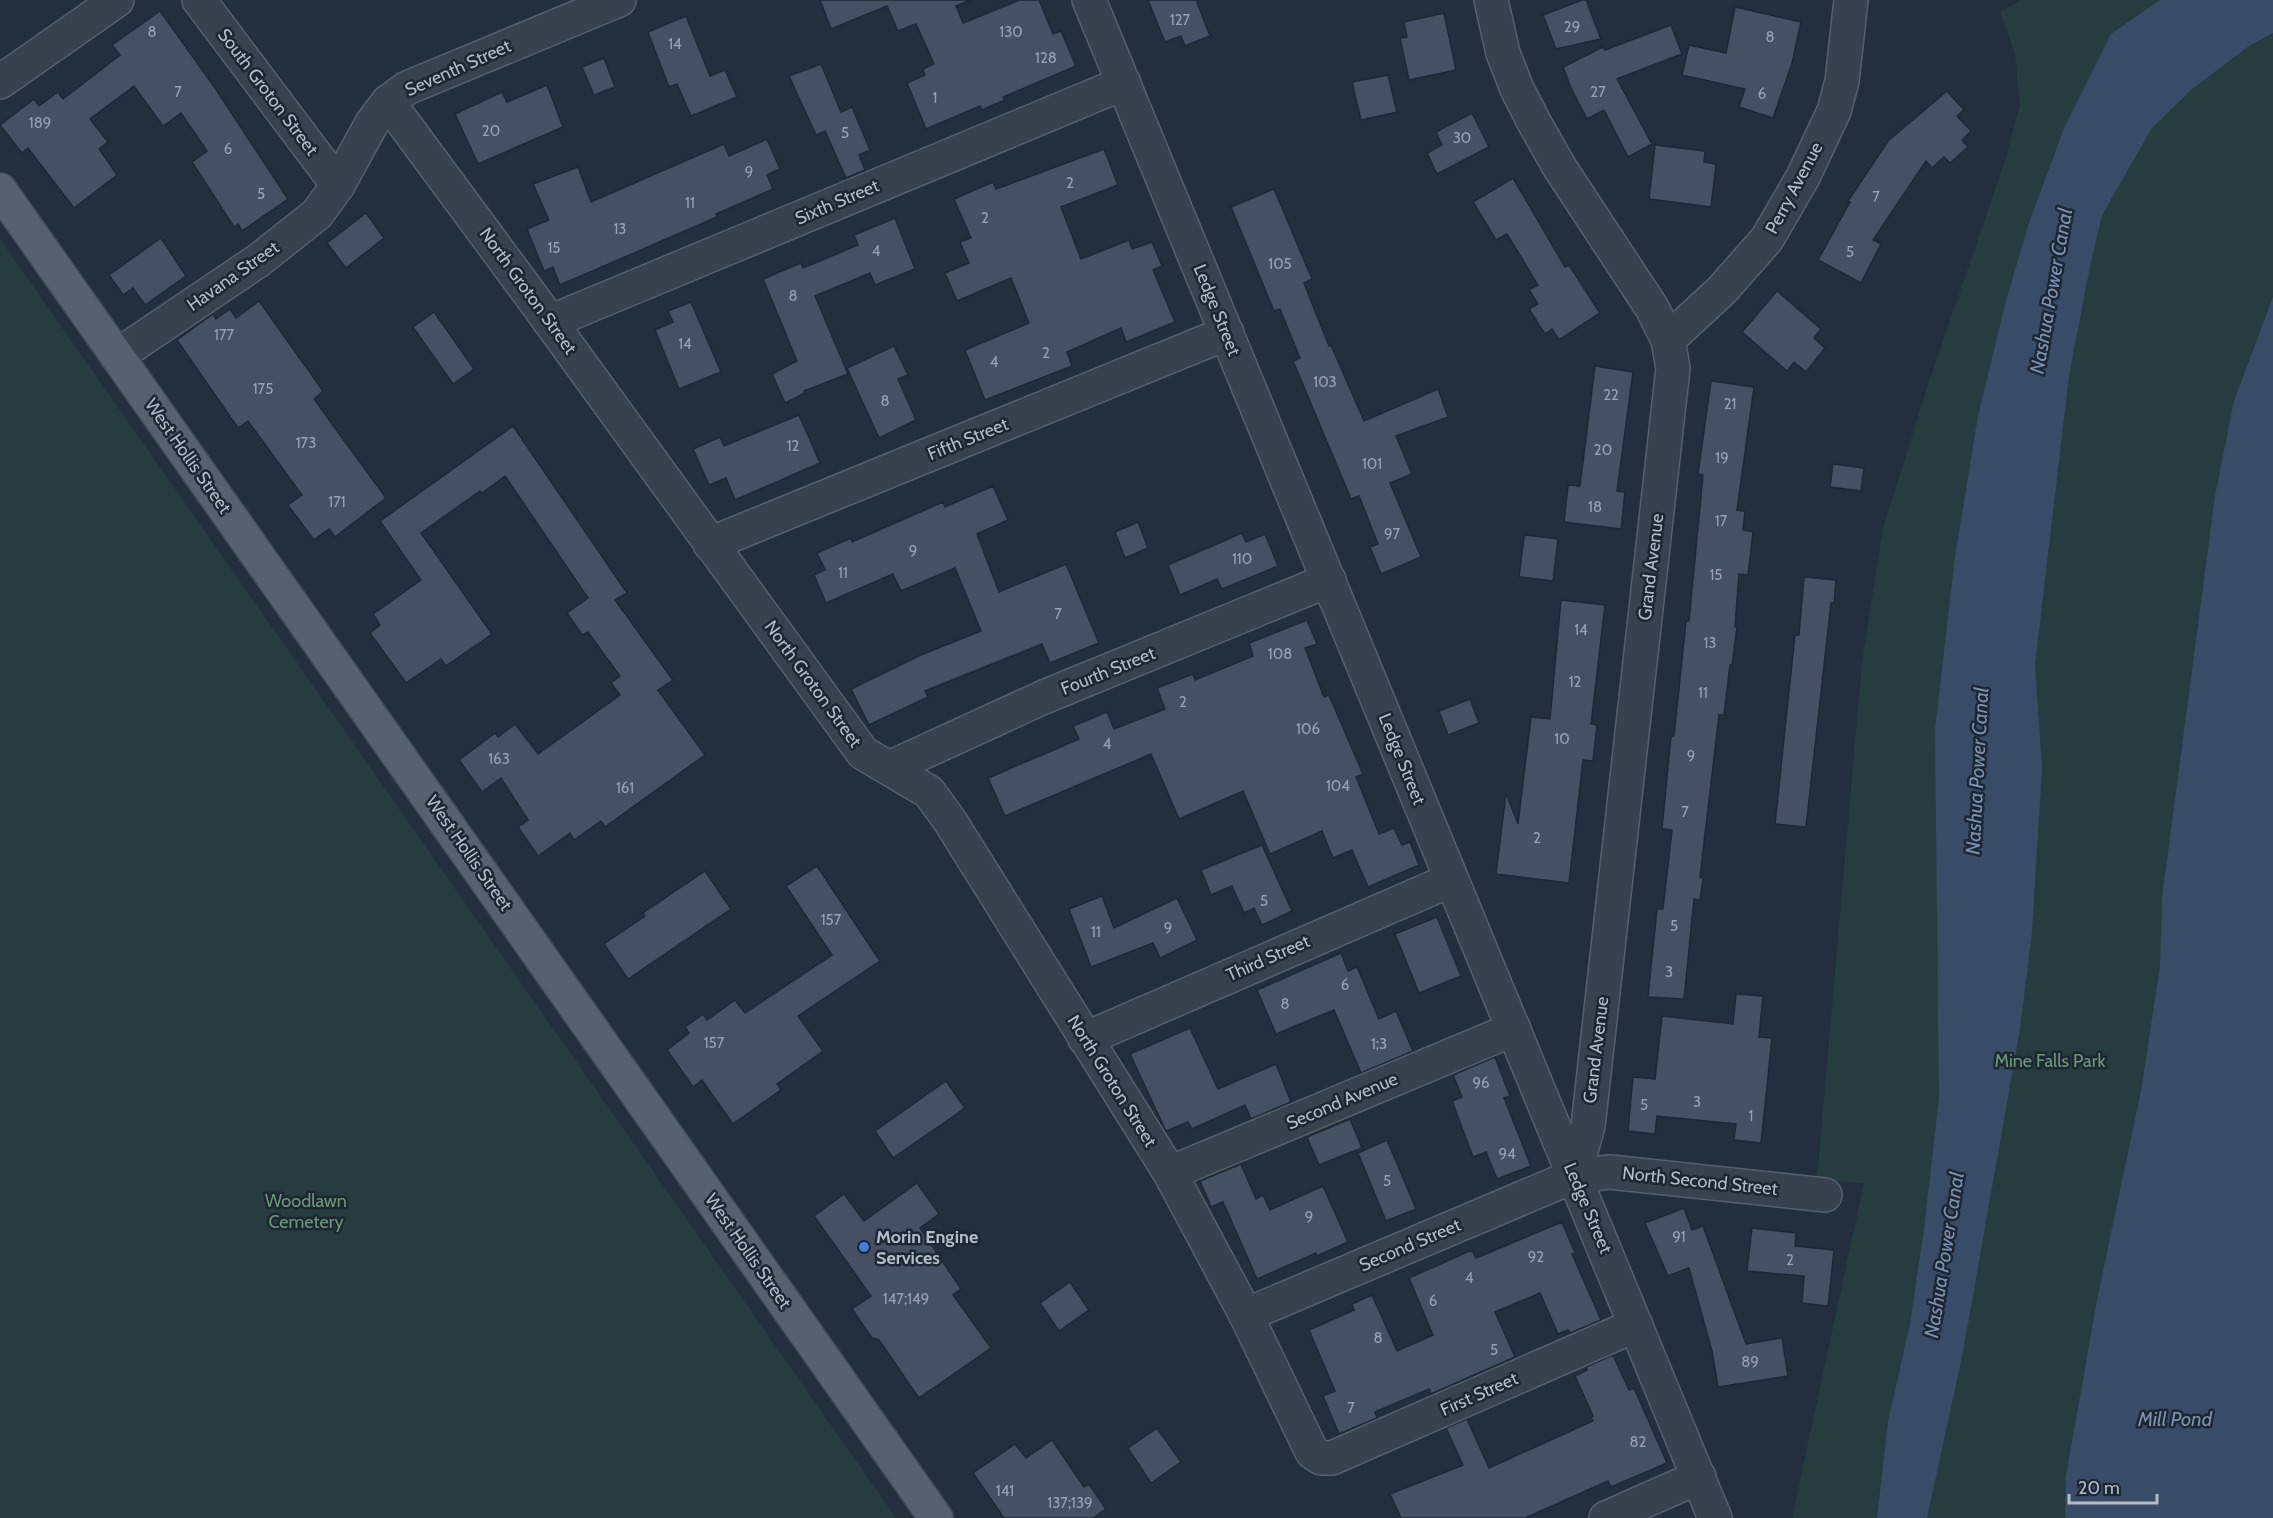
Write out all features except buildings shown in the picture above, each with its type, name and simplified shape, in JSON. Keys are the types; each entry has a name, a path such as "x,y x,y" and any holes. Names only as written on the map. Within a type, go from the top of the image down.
{"main road":[{"name":"West Hollis Street","path":"0,190 936,1518"}],"street":[{"path":"0,82 117,0"},
{"name":"South Groton Street","path":"199,0 338,185"},
{"name":"Seventh Street","path":"338,185 372,123 388,102 407,88 619,0"},
{"name":"Ledge Street","path":"1089,0 1715,1518"},
{"name":"Grand Avenue","path":"1491,0 1503,53 1517,89 1560,168 1652,308 1668,340 1673,368 1588,1126 1574,1176"},
{"name":"Perry Avenue","path":"1668,340 1714,298 1767,239 1803,177 1834,111 1842,81 1851,0"},
{"name":"Sixth Street","path":"550,322 1124,83"},
{"name":"North Groton Street","path":"388,102 863,753 929,792 950,821 1170,1173 1246,1315 1312,1452 1321,1458"},
{"name":"Havana Street","path":"117,356 259,260 317,214 338,185"},
{"name":"Fifth Street","path":"710,544 1227,333"},
{"name":"Fourth Street","path":"889,768 1044,697 1329,580"},
{"name":"Third Street","path":"1085,1039 1451,880"},
{"name":"Second Avenue","path":"1170,1173 1514,1029"},
{"name":"North Second Street","path":"1574,1176 1610,1172 1826,1195"},
{"name":"Second Street","path":"1246,1315 1574,1176"},
{"name":"First Street","path":"1321,1458 1332,1458 1636,1325"},
{"path":"1606,1518 1699,1477"}],"green space":[{"name":"Mine Falls Park","path":"2020,0 2273,0 2273,1518 1792,1518 1864,1183 1817,1180 1862,663 1883,528 1927,388 2005,160 2020,105 2015,54 2000,12"},
{"name":"Woodlawn Cemetery","path":"0,239 896,1518 0,1518"}],"water":[{"name":"Nashua Power Canal","path":"2160,0 2273,0 2273,33 2249,46 2191,90 2152,128 2102,215 2069,376 2035,665 2042,768 2032,932 2020,1029 1963,1352 1927,1518 1877,1518 1888,1422 1910,1324 1939,1098 1935,730 1955,556 1978,416 2006,301 2028,226 2064,128 2111,34"},
{"name":"Mill Pond","path":"2273,297 2273,1518 2065,1518 2066,1476 2097,1300 2141,1091 2160,967 2162,898 2215,496 2234,401"}],"place":[{"name":"Morin Engine Services","path":"864,1247"}]}
